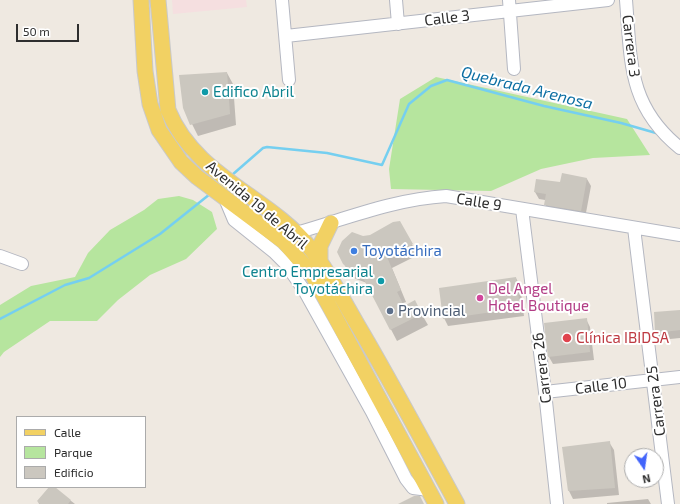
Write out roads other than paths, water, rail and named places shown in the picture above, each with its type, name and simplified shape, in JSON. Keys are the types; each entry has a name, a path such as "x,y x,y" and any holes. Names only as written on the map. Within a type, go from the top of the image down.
{"main road":[{"name":"Avenida 19 de Abril","path":"141,0 145,71 150,104 159,130 181,162 226,200 290,238 304,264 324,294 436,504"},
{"name":"Avenida 19 de Abril","path":"158,0 168,110 174,124 183,138 204,161 290,238 320,262 381,366 457,504"},
{"path":"320,262 320,246 330,223"}],"street":[{"path":"282,0 289,80"},
{"path":"396,0 398,24"},
{"name":"Calle 3","path":"286,36 398,24 509,5 608,0"},
{"name":"Carrera 3","path":"626,0 632,68 642,101 647,113 658,128 680,148"},
{"path":"509,5 514,69"},
{"name":"Calle 9","path":"290,238 330,223 423,198 446,196 680,235"},
{"path":"226,200 234,220 274,252 285,263 304,290 372,412 406,479 413,488 429,490"},
{"name":"Carrera 26","path":"522,209 545,392 557,504"},
{"name":"Carrera 25","path":"634,228 654,380 668,504"},
{"path":"0,256 22,264"},
{"name":"Calle 10","path":"545,392 680,377"}],"waterway":[{"name":"Quebrada Arenosa","path":"232,175 263,148 267,147 327,153 382,165 409,104 431,86 447,80 544,106 621,123 656,133"},
{"name":"Quebrada Arenosa","path":"0,319 65,285 89,278 160,234 210,194"}],"place":[{"name":"Edifico Abril","path":"205,92"},
{"name":"Toyotáchira","path":"354,251"},
{"name":"Centro Empresarial Toyotáchira","path":"381,281"},
{"name":"Del Angel Hotel Boutique","path":"480,298"},
{"name":"Provincial","path":"390,311"},
{"name":"Clínica IBIDSA","path":"567,338"}]}
